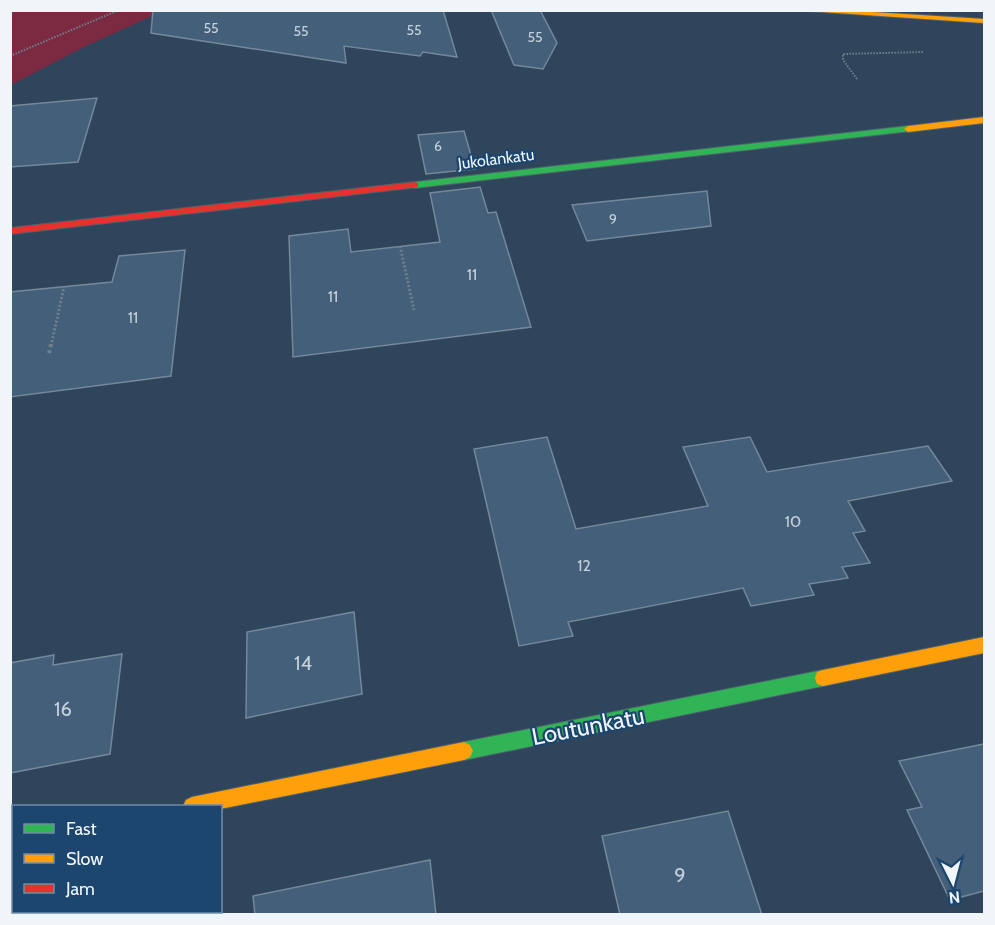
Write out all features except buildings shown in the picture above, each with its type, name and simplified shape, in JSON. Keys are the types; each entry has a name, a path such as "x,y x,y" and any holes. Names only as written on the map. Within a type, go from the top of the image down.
{"street":[{"path":"795,10 984,21"},
{"name":"Jukolankatu","path":"10,231 984,120"},
{"name":"Loutunkatu","path":"202,805 984,645"}],"path":[{"path":"10,57 119,10"},
{"path":"857,79 843,60 843,54 925,52"},
{"path":"400,246 414,310"},
{"path":"49,353 64,287"}],"shaded area":[{"path":"11,11 163,11 82,48 11,85"}],"traffic: fast":[{"path":"415,185 908,129"},
{"path":"464,751 823,678"}],"traffic: slow":[{"path":"795,10 984,21"},
{"path":"908,129 984,120"},
{"path":"823,678 984,645"},
{"path":"197,805 464,751"}],"traffic: jam":[{"path":"10,231 415,185"}]}
